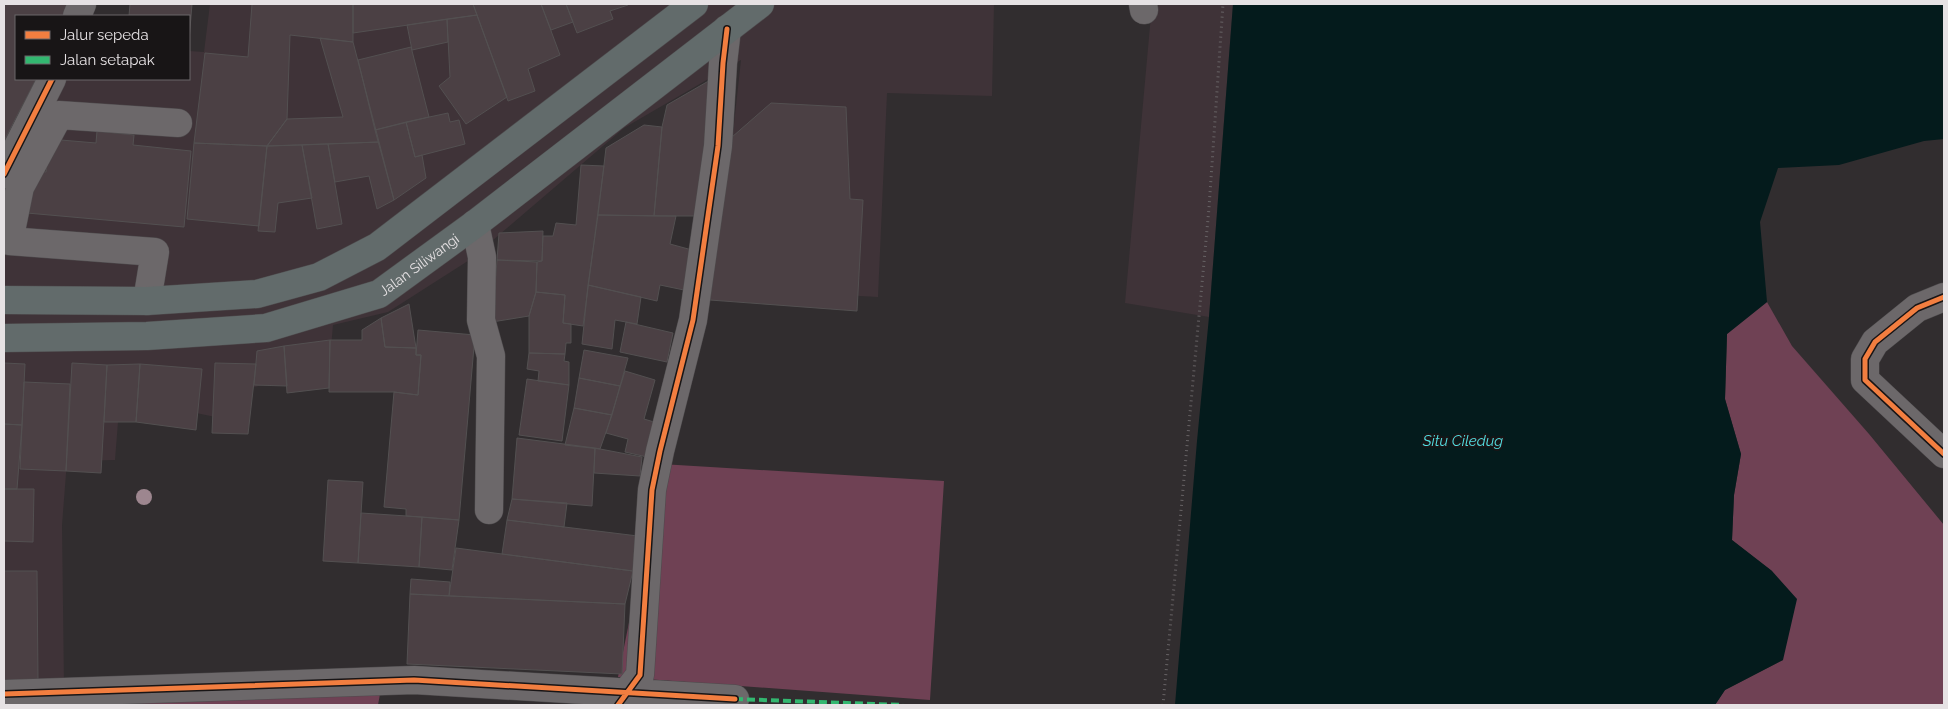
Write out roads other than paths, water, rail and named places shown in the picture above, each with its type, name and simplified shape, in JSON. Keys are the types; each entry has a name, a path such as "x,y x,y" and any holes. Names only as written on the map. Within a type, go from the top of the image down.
{"main road":[{"path":"4,300 147,301 257,294 319,277 377,247 694,4"},
{"name":"Jalan Siliwangi","path":"4,338 146,336 266,328 379,294 475,224 760,4"},
{"path":"146,336 147,301"}],"street":[{"path":"622,699 640,675 652,490 693,320 718,146 727,29"},
{"path":"4,174 51,80"},
{"path":"147,301 155,252 9,241 20,187 59,115 178,123"},
{"path":"475,224 482,257 481,320 491,356 489,510"},
{"path":"1944,297 1917,308 1875,342 1865,359 1864,370 1865,380 1944,454"},
{"path":"4,694 414,680 622,699 687,701 735,699"}],"water":[{"name":"Situ Ciledug","path":"1233,4 1944,4 1944,139 1924,141 1839,165 1778,168 1760,222 1767,302 1727,334 1725,399 1741,454 1734,495 1732,540 1772,571 1797,599 1783,660 1725,690 1715,705 1175,705 1209,317"}]}
